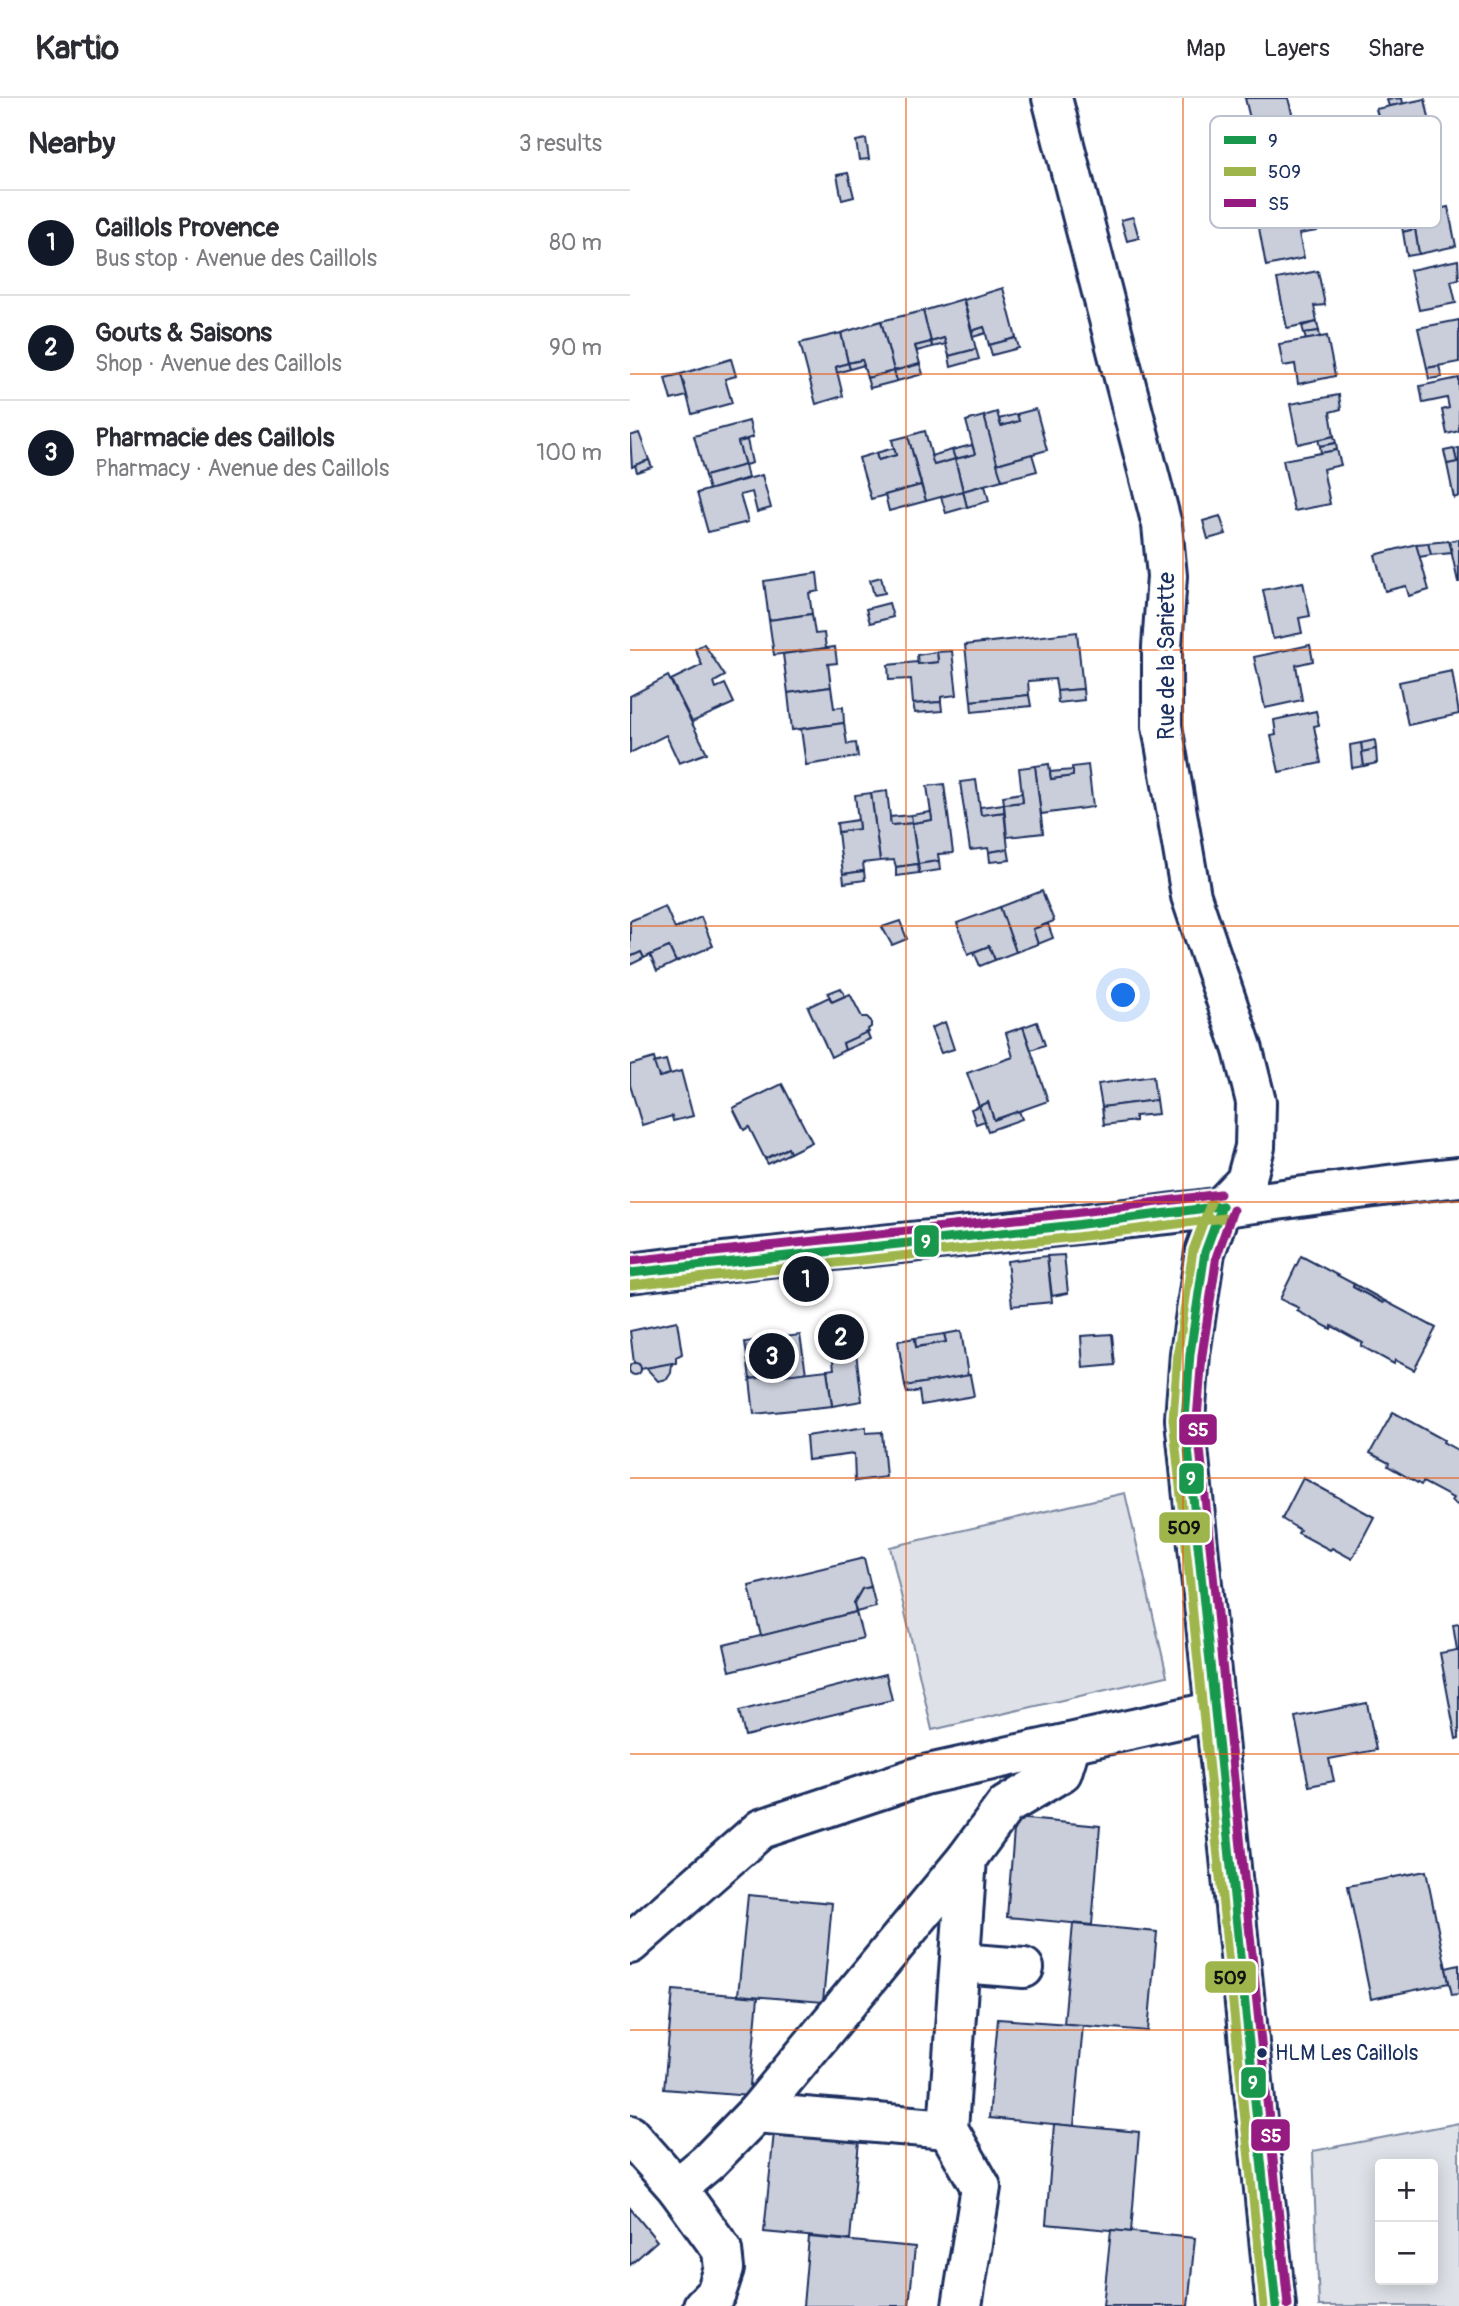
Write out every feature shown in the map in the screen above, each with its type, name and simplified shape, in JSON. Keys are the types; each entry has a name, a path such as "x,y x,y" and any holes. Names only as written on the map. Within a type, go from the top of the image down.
{"street":[{"name":"Rue de la Sariette","path":"1052,98 1163,524 1167,576 1162,726 1191,896 1243,1050 1256,1102 1255,1147 1246,1181 1222,1206"},
{"path":"630,1273 1160,1215 1459,1177"},
{"path":"1222,1206 1205,1252 1190,1354 1185,1419 1276,2306"},
{"path":"630,1944 761,1829 923,1775 1215,1711"},
{"path":"677,2188 708,2162 756,2113 967,1858 1005,1806 1062,1772 1071,1742"},
{"path":"961,2306 981,2187 948,2129 967,1858"},
{"path":"960,1964 1024,1968"},
{"path":"756,2113 948,2129"},
{"path":"630,2135 677,2188 722,2250 724,2269 716,2293 704,2306"}],"shaded area":[{"path":"1125,1493 1167,1676 932,1730 890,1547"},
{"path":"1459,2123 1459,2306 1319,2306 1313,2151"}],"building":[{"path":"1245,98 1288,98 1293,116 1249,116"},
{"path":"1402,98 1403,104 1389,106 1387,100"},
{"path":"1425,99 1429,116 1378,116 1376,109"},
{"path":"866,139 869,159 859,160 856,141"},
{"path":"848,173 854,197 842,200 837,175"},
{"path":"1448,207 1456,246 1419,254 1415,229 1403,232 1402,228 1441,228 1441,208"},
{"path":"1133,217 1139,238 1127,241 1121,220"},
{"path":"1259,228 1316,228 1317,231 1299,234 1304,258 1266,266"},
{"path":"1415,229 1419,254 1407,256 1403,232"},
{"path":"1458,260 1459,279 1451,281 1456,303 1419,310 1410,270"},
{"path":"1318,271 1325,305 1314,306 1317,322 1287,328 1277,279"},
{"path":"1003,288 1016,338 989,345 984,327 972,331 964,300"},
{"path":"963,299 976,349 949,356 944,338 931,342 923,311"},
{"path":"923,311 931,342 915,346 920,364 894,371 881,321"},
{"path":"1459,320 1459,362 1427,368 1418,328"},
{"path":"881,321 894,371 867,378 862,360 848,363 841,333"},
{"path":"1317,322 1319,331 1304,333 1302,326"},
{"path":"984,327 986,333 973,337 972,331"},
{"path":"1319,331 1320,337 1306,340 1304,333"},
{"path":"841,333 848,363 836,367 843,396 816,404 800,343"},
{"path":"1327,336 1335,376 1298,384 1295,364 1283,366 1279,344"},
{"path":"944,338 946,344 932,347 931,342"},
{"path":"1016,338 1019,348 992,355 989,345"},
{"path":"931,342 932,347 917,351 915,346"},
{"path":"976,349 979,359 951,367 949,356"},
{"path":"731,359 736,376 725,379 732,403 692,414 681,374"},
{"path":"862,360 864,365 850,369 848,363"},
{"path":"848,363 850,369 837,373 836,367"},
{"path":"920,364 923,374 897,381 894,371"},
{"path":"1439,366 1442,377 1429,379 1427,368"},
{"path":"894,371 897,381 870,388 867,378"},
{"path":"681,374 687,396 671,400 665,378"},
{"path":"1459,378 1459,431 1447,434 1442,410 1449,408 1447,398 1423,403 1420,386"},
{"path":"1339,395 1341,409 1330,412 1334,436 1298,444 1290,404"},
{"path":"1036,409 1047,450 997,464 984,416 997,412 1001,426 1019,421 1017,414"},
{"path":"1017,414 1019,421 1001,426 999,419"},
{"path":"984,416 1002,480 963,491 955,459 975,454 966,421"},
{"path":"749,421 753,437 738,442 745,465 705,476 694,436"},
{"path":"925,431 934,465 955,459 963,491 926,501 908,436"},
{"path":"639,433 649,460 632,467 630,436"},
{"path":"908,436 921,485 871,499 859,458 876,453 878,460 896,455 892,440"},
{"path":"1334,436 1336,443 1320,446 1318,440"},
{"path":"747,440 752,463 745,465 738,442"},
{"path":"1336,443 1337,450 1321,453 1320,446"},
{"path":"972,445 975,454 955,459 952,450"},
{"path":"894,448 896,455 878,460 876,453"},
{"path":"1459,448 1459,496 1454,498 1447,464 1457,462 1454,449"},
{"path":"1454,449 1457,462 1447,464 1444,451"},
{"path":"952,450 955,459 934,465 931,456"},
{"path":"1337,450 1341,465 1323,469 1330,504 1294,511 1283,460"},
{"path":"1032,454 1037,471 1002,480 997,464"},
{"path":"649,460 652,467 637,472 635,465"},
{"path":"745,465 748,478 709,490 705,476"},
{"path":"762,475 771,508 757,512 752,492 740,495 748,522 708,532 697,493"},
{"path":"921,485 926,501 889,511 885,495"},
{"path":"985,485 989,501 967,507 963,491"},
{"path":"963,491 967,507 946,513 941,497"},
{"path":"1220,516 1226,534 1208,539 1203,521"},
{"path":"1459,539 1459,582 1458,582 1449,541"},
{"path":"1449,541 1452,553 1431,555 1428,543"},
{"path":"1428,543 1431,555 1419,557 1416,544"},
{"path":"1416,544 1429,590 1409,596 1406,586 1385,591 1375,555"},
{"path":"817,573 819,591 809,593 812,614 769,620 764,581"},
{"path":"881,577 885,593 874,595 870,580"},
{"path":"1303,582 1310,616 1299,618 1302,633 1273,639 1263,590"},
{"path":"889,603 893,617 870,623 866,609"},
{"path":"812,614 815,634 824,633 826,648 774,655 769,620"},
{"path":"1077,632 1083,689 1057,691 1055,679 1028,681 1029,695 971,701 965,645"},
{"path":"704,644 725,676 714,682 716,688 725,684 734,703 692,722 671,680 702,665 695,649"},
{"path":"1310,645 1313,661 1296,665 1302,700 1265,708 1254,657"},
{"path":"835,647 837,663 828,664 831,687 788,693 783,654"},
{"path":"952,651 957,695 941,697 941,702 913,704 911,679 889,680 888,665 938,662 937,652"},
{"path":"937,652 938,662 918,664 917,655"},
{"path":"1452,671 1459,714 1408,725 1399,682"},
{"path":"668,676 707,753 679,763 666,735 630,753 630,696"},
{"path":"831,687 834,708 843,707 844,723 792,730 788,693"},
{"path":"1083,689 1084,700 1058,703 1057,691"},
{"path":"1029,695 1031,706 972,712 971,701"},
{"path":"941,702 942,711 915,713 913,704"},
{"path":"1316,711 1319,725 1314,726 1321,763 1279,772 1271,736 1276,735 1274,720"},
{"path":"844,723 847,744 856,743 858,757 806,765 801,729"},
{"path":"1375,740 1376,749 1362,752 1361,743"},
{"path":"1361,743 1364,766 1352,768 1350,745"},
{"path":"1376,749 1377,763 1364,766 1362,752"},
{"path":"1049,764 1051,779 1073,776 1072,767 1088,765 1093,807 1041,814 1035,766"},
{"path":"1035,766 1043,833 1007,837 1004,804 1023,802 1019,768"},
{"path":"1073,770 1073,776 1051,779 1050,772"},
{"path":"976,780 981,815 1004,812 1008,849 989,852 988,848 970,850 960,782"},
{"path":"944,784 953,853 938,854 939,861 918,864 912,823 932,820 927,786"},
{"path":"887,791 891,825 912,823 918,864 896,867 894,860 880,861 871,793"},
{"path":"871,793 880,861 863,863 864,871 843,874 838,832 859,829 855,795"},
{"path":"1022,793 1023,802 1004,804 1003,796"},
{"path":"1004,804 1004,812 981,815 980,807"},
{"path":"931,812 932,820 912,823 911,815"},
{"path":"911,815 912,823 891,825 890,817"},
{"path":"858,820 859,829 838,832 837,823"},
{"path":"1008,849 1010,860 990,862 989,852"},
{"path":"939,861 940,870 919,873 918,864"},
{"path":"918,864 919,873 896,876 896,867"},
{"path":"864,871 865,880 844,883 843,874"},
{"path":"1042,891 1054,921 1033,929 1038,944 1016,952 1000,907"},
{"path":"665,906 675,929 701,917 713,946 676,962 669,947 644,958 641,952 630,957 630,921"},
{"path":"1000,907 1016,952 995,960 989,946 968,954 957,923"},
{"path":"900,921 907,939 892,945 882,927"},
{"path":"1048,924 1053,938 1038,944 1033,929"},
{"path":"989,946 995,960 980,966 974,952"},
{"path":"669,947 676,962 657,971 650,955"},
{"path":"641,952 644,958 630,965 630,957"},
{"path":"841,988 845,996 832,1002 828,993"},
{"path":"850,994 862,1017 871,1021 871,1027 869,1032 843,1043 845,1050 831,1057 808,1007 829,997 832,1002"},
{"path":"945,1022 954,1049 941,1053 931,1028"},
{"path":"1037,1022 1045,1045 1031,1050 1023,1027"},
{"path":"1023,1027 1048,1101 994,1120 988,1102 979,1106 967,1073 1013,1057 1006,1033"},
{"path":"867,1032 870,1039 845,1050 843,1043"},
{"path":"654,1058 659,1077 681,1071 693,1116 673,1121 672,1116 642,1125 630,1085 630,1065"},
{"path":"666,1060 670,1074 659,1077 654,1063"},
{"path":"1153,1076 1156,1100 1102,1107 1098,1084"},
{"path":"782,1084 812,1142 790,1153 788,1148 765,1159 749,1127 744,1130 733,1108"},
{"path":"1156,1100 1158,1114 1135,1116 1135,1121 1104,1125 1102,1107"},
{"path":"988,1102 994,1120 1019,1111 1022,1119 988,1131 979,1106"},
{"path":"979,1106 985,1121 976,1124 971,1109"},
{"path":"788,1148 790,1153 768,1164 765,1159"},
{"path":"1064,1255 1068,1293 1052,1296 1047,1256"},
{"path":"1047,1256 1052,1302 1012,1306 1007,1261"},
{"path":"1301,1256 1383,1303 1385,1301 1436,1328 1414,1370 1395,1360 1394,1364 1361,1346 1363,1343 1297,1311 1299,1308 1280,1299"},
{"path":"1354,1284 1385,1301 1383,1303 1353,1287"},
{"path":"677,1321 682,1354 676,1357 676,1363 641,1369 639,1364 634,1363 630,1331"},
{"path":"853,1328 862,1401 832,1406 827,1370 834,1369 829,1329"},
{"path":"961,1331 968,1376 905,1386 898,1341 915,1338 916,1347 946,1342 944,1334"},
{"path":"944,1334 946,1342 916,1347 915,1338"},
{"path":"1112,1334 1115,1365 1083,1368 1081,1336"},
{"path":"800,1335 806,1373 750,1379 745,1342"},
{"path":"635,1363 641,1369 635,1375 629,1369"},
{"path":"672,1363 667,1379 658,1381 646,1368"},
{"path":"827,1370 832,1406 754,1414 750,1379"},
{"path":"970,1375 974,1396 921,1405 919,1391 907,1393 905,1386"},
{"path":"1393,1412 1459,1451 1459,1506 1451,1501 1453,1498 1423,1482 1421,1485 1370,1453"},
{"path":"866,1427 866,1433 882,1432 886,1477 855,1481 854,1454 808,1460 806,1436"},
{"path":"1303,1478 1374,1517 1352,1559 1298,1533 1300,1530 1282,1519"},
{"path":"864,1558 871,1587 862,1589 854,1603 856,1612 761,1636 749,1586"},
{"path":"871,1587 876,1607 856,1612 854,1603 862,1589"},
{"path":"856,1612 863,1638 730,1671 724,1645"},
{"path":"1459,1624 1459,1738 1456,1739 1440,1653 1457,1650 1453,1625"},
{"path":"886,1674 892,1700 745,1736 739,1711"},
{"path":"1367,1703 1376,1750 1329,1759 1334,1781 1309,1786 1295,1717"},
{"path":"1015,1818 1100,1826 1092,1925 1007,1917"},
{"path":"1426,1871 1449,1983 1371,1999 1348,1886"},
{"path":"748,1895 832,1903 823,2002 738,1995"},
{"path":"1073,1924 1157,1932 1148,2031 1064,2024"},
{"path":"1459,1965 1459,1994 1452,1995 1446,1968"},
{"path":"673,1990 758,1997 749,2096 664,2089"},
{"path":"998,2019 1083,2025 1074,2126 989,2118"},
{"path":"1054,2124 1139,2132 1131,2232 1046,2224"},
{"path":"774,2132 859,2140 850,2240 764,2232"},
{"path":"630,2208 657,2241 630,2265"},
{"path":"1111,2230 1195,2238 1188,2306 1103,2306"},
{"path":"809,2237 915,2247 909,2306 803,2306"}],"transit line":[{"name":"S5","path":"630,1261 1073,1213 1220,1194"},
{"name":"509","path":"1211,1202 1193,1250 1178,1352 1173,1419 1264,2306"},
{"name":"9","path":"1222,1206 1205,1252 1190,1354 1185,1419 1276,2306"},
{"name":"9","path":"630,1273 1075,1225 1222,1206"},
{"name":"S5","path":"1233,1210 1217,1255 1202,1355 1197,1419 1288,2305"},
{"name":"509","path":"631,1285 1076,1237 1224,1218"}],"place":[{"name":"Caillols Provence","path":"806,1279"},
{"name":"Gouts & Saisons","path":"841,1337"},
{"name":"Pharmacie des Caillols","path":"772,1356"},
{"name":"HLM Les Caillols","path":"1262,2053"}]}
